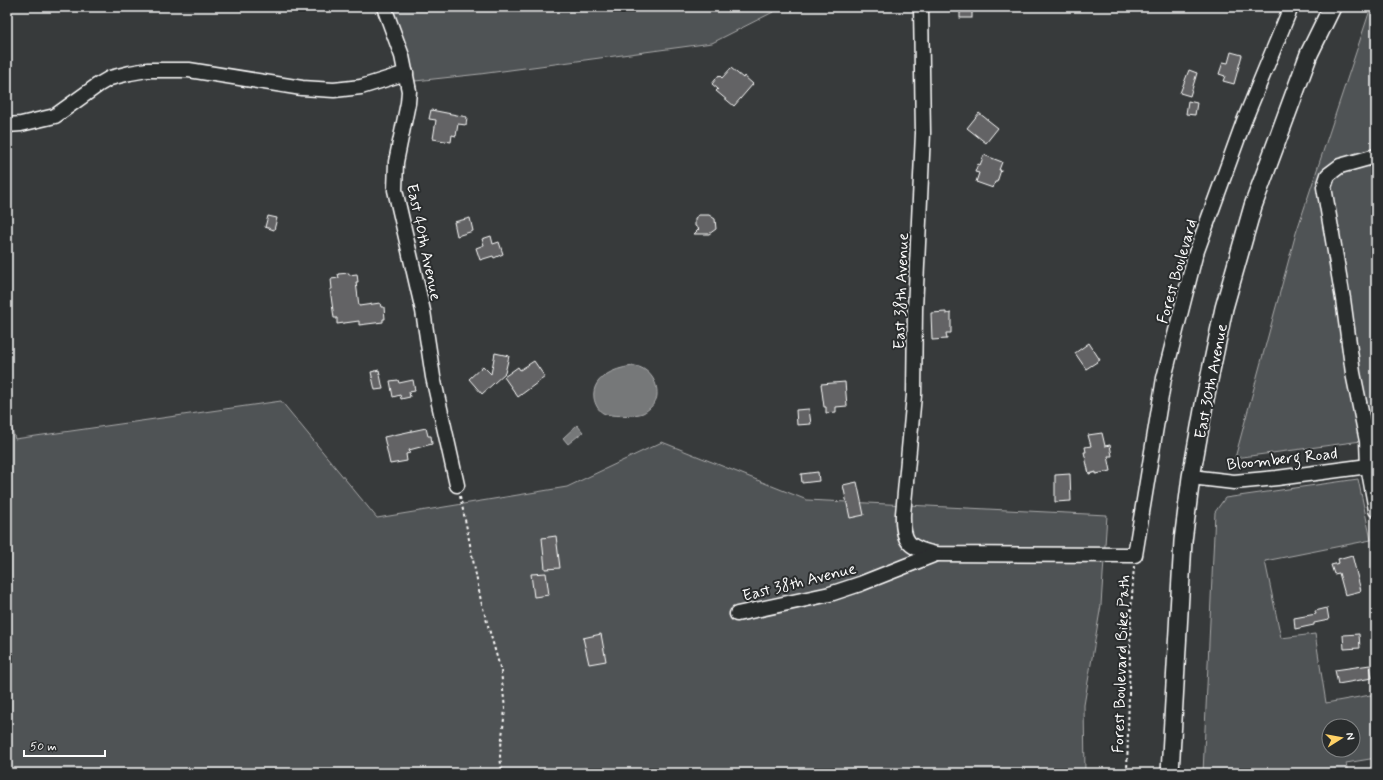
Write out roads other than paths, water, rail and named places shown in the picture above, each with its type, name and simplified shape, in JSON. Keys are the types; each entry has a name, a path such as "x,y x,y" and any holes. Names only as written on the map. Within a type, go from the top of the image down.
{"main road":[{"name":"East 30th Avenue","path":"1170,773 1183,541 1191,477 1204,399 1224,308 1253,206 1309,54 1332,7"}],"street":[{"name":"East 40th Avenue","path":"384,7 402,56 409,91 396,162 395,190 423,311 433,377 457,485"},
{"name":"East 38th Avenue","path":"921,7 922,135 915,309 914,395 902,527 905,536 915,548 936,554 1135,555"},
{"name":"Forest Boulevard","path":"1135,555 1164,378 1195,256 1244,121 1291,7"},
{"path":"7,125 21,124 55,116 110,78 147,70 189,70 302,88 334,90 361,86 406,73"},
{"path":"1376,156 1340,166 1328,175 1324,187 1343,299 1353,373 1372,465 1376,510"},
{"name":"Bloomberg Road","path":"1191,477 1234,482 1277,478 1372,465"},
{"name":"East 38th Avenue","path":"737,614 830,594 860,584 936,554"}]}
